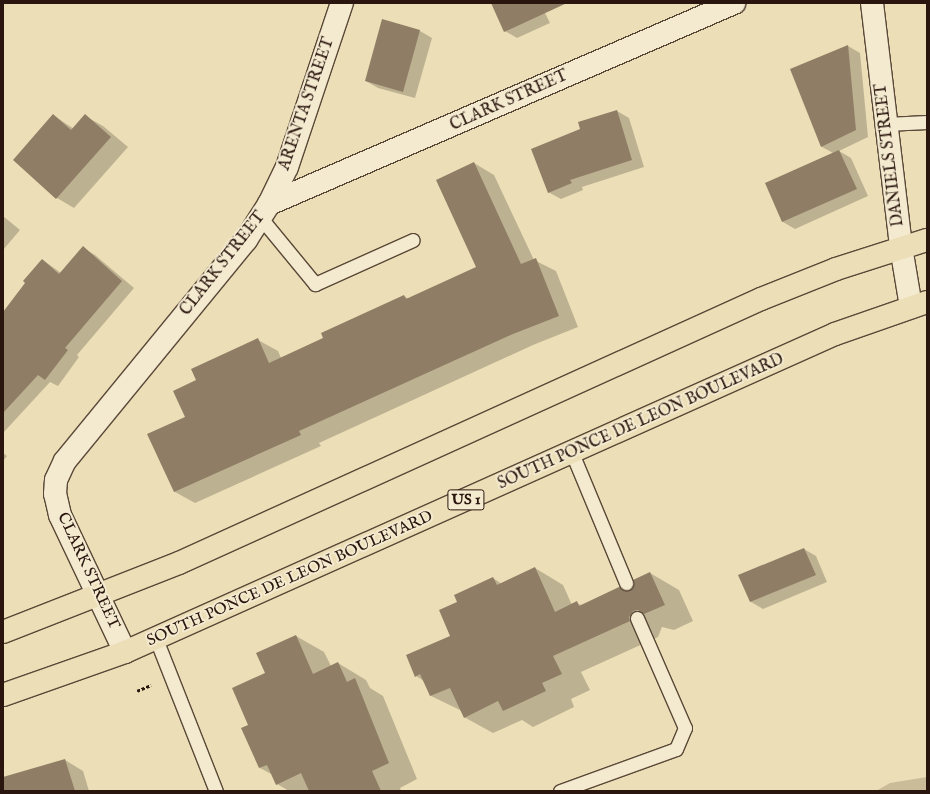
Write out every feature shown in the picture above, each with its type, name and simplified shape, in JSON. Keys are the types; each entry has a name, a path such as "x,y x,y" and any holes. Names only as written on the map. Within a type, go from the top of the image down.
{"highway":[{"path":"3,632 100,596 179,563 761,300 901,247 927,240"},
{"name":"SOUTH PONCE DE LEON BOULEVARD","path":"3,695 125,652 835,334 919,304"}],"street":[{"name":"ARENTA STREET","path":"265,211 287,167 342,3"},
{"name":"CLARK STREET","path":"125,652 100,596 60,515 55,494 56,480 65,461 246,240 265,211 734,3"},
{"name":"DANIELS STREET","path":"872,3 901,247 919,304"}],"lane":[{"path":"886,124 927,122"},
{"path":"265,211 315,284 413,240"},
{"path":"572,453 626,583"},
{"path":"560,791 676,749 685,728 637,618"},
{"path":"156,638 216,791"}],"shaded area":[{"path":"927,777 927,791 876,791 890,783"}],"building":[{"path":"491,3 567,3 504,32"},
{"path":"382,19 420,30 403,92 365,81"},
{"path":"848,45 856,130 821,147 790,69"},
{"path":"617,110 632,160 570,180 572,183 548,193 531,149 580,129 578,122"},
{"path":"53,114 71,130 85,114 111,137 56,199 13,160"},
{"path":"839,150 857,189 782,222 765,183"},
{"path":"474,162 521,264 536,258 559,316 513,334 299,431 301,435 174,492 147,434 185,417 173,391 196,380 191,369 258,338 269,363 323,338 321,333 404,295 406,299 476,267 436,180"},
{"path":"83,246 122,281 65,348 68,350 45,380 38,375 3,413 3,312 25,283 23,281 42,259 59,274"},
{"path":"804,548 816,575 750,602 738,575"},
{"path":"535,567 555,612 577,601 579,606 619,587 629,590 633,588 633,580 650,572 665,605 644,614 638,610 633,611 629,617 630,621 553,656 562,674 542,683 546,691 503,711 498,701 464,718 450,688 430,696 420,674 415,677 406,655 450,636 439,610 457,602 454,595 493,577 497,585"},
{"path":"296,635 313,674 338,662 347,682 355,678 389,763 372,771 381,791 309,791 301,773 276,785 267,765 259,768 241,728 248,725 232,688 265,673 256,653"},
{"path":"65,759 75,791 3,791 3,777"}]}
